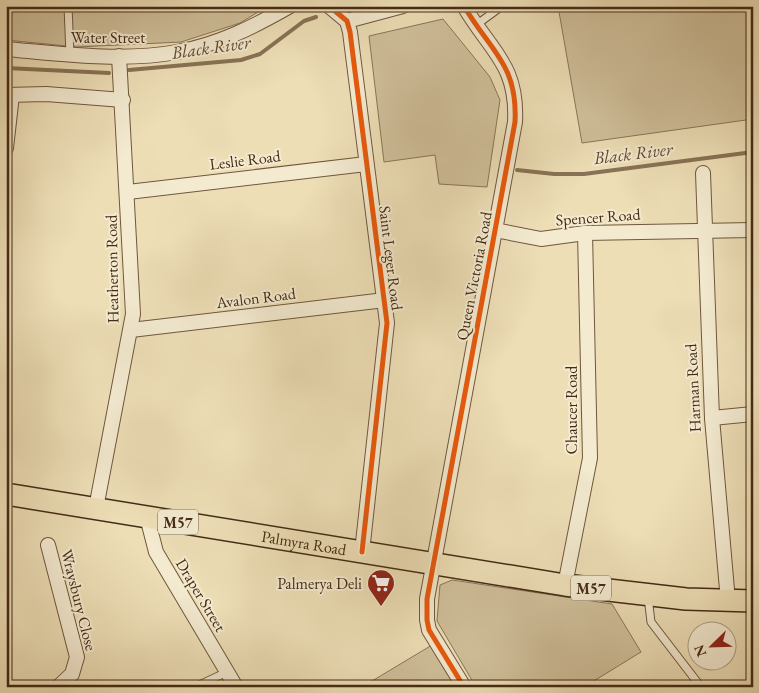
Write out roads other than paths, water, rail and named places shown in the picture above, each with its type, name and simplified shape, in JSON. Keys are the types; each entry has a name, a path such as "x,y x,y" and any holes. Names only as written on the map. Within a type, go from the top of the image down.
{"main road":[{"name":"Palmyra Road","path":"6,494 565,585 648,595 728,601 753,600"}],"street":[{"name":"Water Street","path":"6,49 70,55 119,56 161,54 187,50 240,32 290,6"},
{"path":"329,6 347,21 403,6"},
{"name":"Queen Victoria Road","path":"464,6 508,70 516,102 515,122 427,598 427,620 430,630 464,687"},
{"name":"Saint Leger Road","path":"347,21 387,334 362,552"},
{"name":"Heatherton Road","path":"96,508 133,314 128,192 119,56"},
{"path":"6,148 9,95 41,94 122,100"},
{"name":"Leslie Road","path":"128,192 366,164"},
{"name":"Harman Road","path":"703,173 712,418 728,601"},
{"name":"Spencer Road","path":"495,230 541,239 585,233 753,230"},
{"name":"Chaucer Road","path":"565,585 590,458 585,233"},
{"name":"Avalon Road","path":"131,330 384,300"},
{"path":"712,418 753,414"},
{"name":"Draper Street","path":"147,517 156,552 236,687"},
{"name":"Wraysbury Close","path":"48,545 77,657 72,674 58,687"}],"lane":[{"path":"68,6 70,55"},
{"path":"476,24 502,6"},
{"path":"648,595 651,622 701,687"},
{"path":"199,686 227,672"}],"waterway":[{"name":"Black River","path":"129,70 241,60 260,54 304,21 316,17"},
{"name":"Black River","path":"6,68 109,73"},
{"name":"Black River","path":"517,170 554,174 584,174 753,152"}],"place":[{"name":"Palmerya Deli","path":"381,607"}]}
